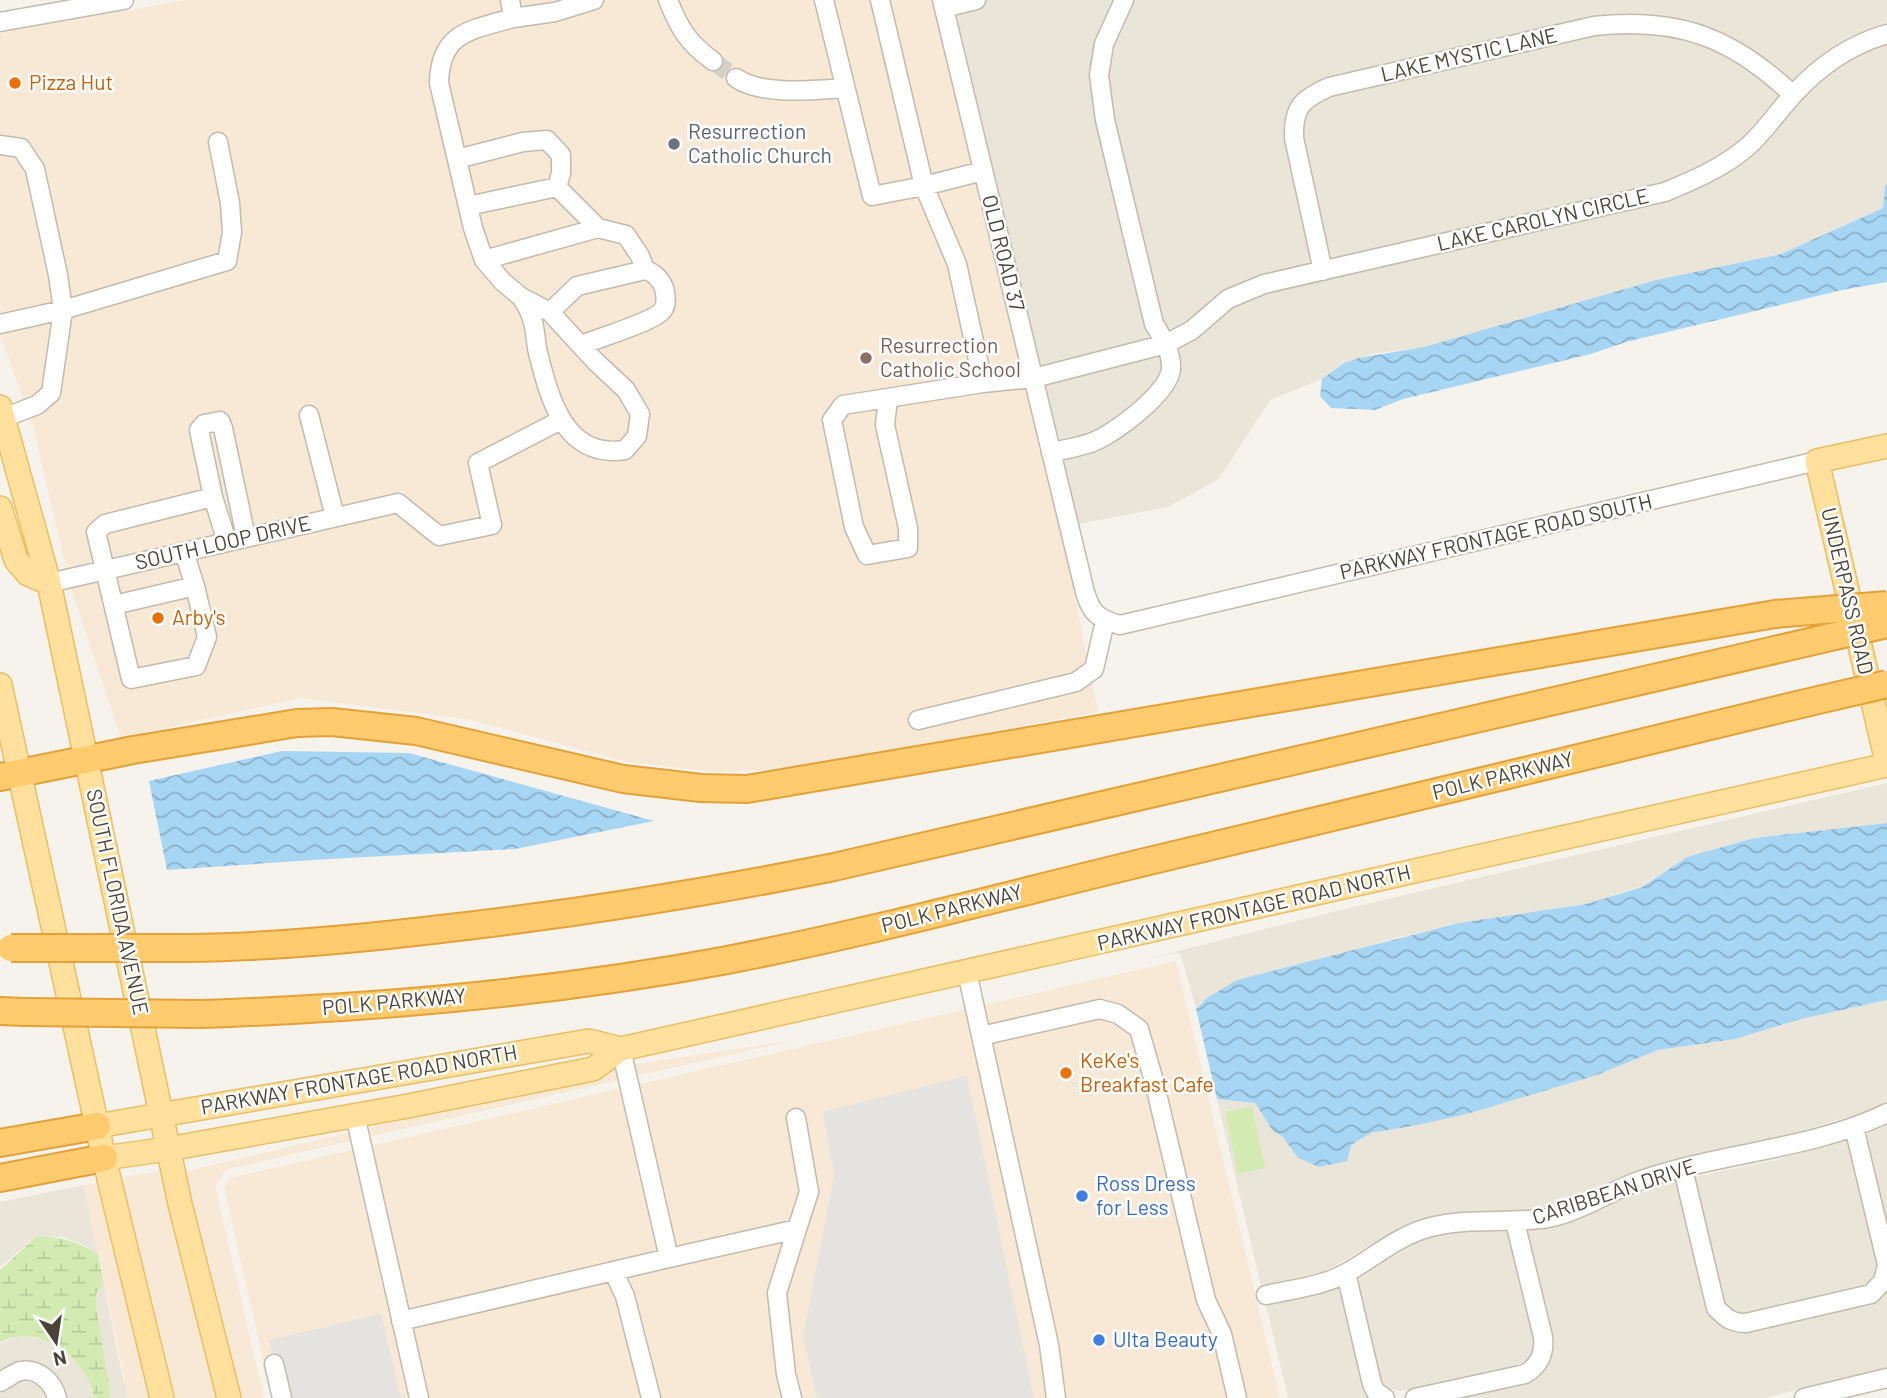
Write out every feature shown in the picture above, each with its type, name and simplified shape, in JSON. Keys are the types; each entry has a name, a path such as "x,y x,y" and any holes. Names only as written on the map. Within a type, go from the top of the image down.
{"highway":[{"path":"10,774 297,723 331,722 416,731 623,779 701,788 747,789 1775,614 1887,605"},
{"path":"5,948 188,948 390,935 610,908 714,891 860,861 1887,624"},
{"name":"POLK PARKWAY","path":"12,1011 202,1014 355,1007 504,992 721,961 884,927 1887,684"},
{"path":"0,1143 97,1126"},
{"path":"0,1178 104,1158"}],"main road":[{"name":"SOUTH FLORIDA AVENUE","path":"1,413 48,583 168,1149 229,1398"},
{"name":"PARKWAY FRONTAGE ROAD SOUTH","path":"1817,461 1887,446"},
{"name":"UNDERPASS ROAD","path":"1817,461 1887,764"},
{"path":"0,508 16,560 28,574 48,583"},
{"path":"0,685 10,774 162,1398"},
{"name":"PARKWAY FRONTAGE ROAD NORTH","path":"104,1158 355,1115 593,1069 621,1049 1887,764"},
{"name":"PARKWAY FRONTAGE ROAD NORTH","path":"97,1126 589,1041 621,1049"}],"street":[{"path":"0,22 46,7 124,0"},
{"path":"510,0 513,18"},
{"path":"521,297 532,317 538,352 561,420 571,434 585,446 606,453 625,450 637,436 640,414 626,390 550,312 521,297 503,282 484,260 468,206 439,83 439,64 448,44 478,28 513,18 555,12 594,0"},
{"path":"668,0 677,24 694,47 712,61"},
{"path":"824,0 872,196 983,171"},
{"path":"880,0 924,186 957,264 983,383"},
{"path":"943,4 976,0"},
{"path":"1051,453 1093,442 1124,425 1155,398 1171,372 1171,359 1166,344 1154,324 1105,120 1100,86 1104,44 1124,0"},
{"name":"OLD ROAD 37","path":"943,4 1087,598 1091,610 1105,621"},
{"name":"LAKE MYSTIC LANE","path":"1323,271 1294,138 1293,119 1299,107 1312,95 1329,87 1594,26 1630,22 1670,26 1714,38 1766,69 1793,95"},
{"name":"LAKE CAROLYN CIRCLE","path":"888,398 885,425 908,528 908,548 867,555 854,527 832,420 843,405 983,383 1034,378 1166,344 1192,330 1228,299 1264,284 1665,192 1704,176 1746,148 1793,95 1828,61 1865,41 1887,34"},
{"path":"736,78 742,82 784,91 845,88"},
{"path":"457,159 523,142 547,140 561,155 561,173 556,187"},
{"path":"0,324 63,310 227,261 232,232 218,142"},
{"path":"0,145 21,148 35,169 54,252 63,310 51,394 37,405 1,413"},
{"path":"468,206 556,187"},
{"path":"556,187 598,228"},
{"path":"484,260 598,228 626,235 640,256 645,270"},
{"path":"550,312 577,286 645,270 651,271 662,283 666,298 663,310 649,320 582,345"},
{"path":"309,415 335,517"},
{"name":"SOUTH LOOP DRIVE","path":"48,583 398,503 439,536 492,525 478,463 561,420"},
{"path":"227,542 213,497 198,430 204,424 220,421 223,428 246,537"},
{"name":"PARKWAY FRONTAGE ROAD SOUTH","path":"1105,621 1119,625 1817,461"},
{"path":"184,552 207,637 196,666 131,679 96,532 105,524 213,497"},
{"path":"114,605 195,586"},
{"path":"918,720 1076,682 1094,669 1105,621"},
{"path":"967,972 1049,1345 1056,1398"},
{"path":"981,1036 1100,1009 1118,1014 1139,1029 1206,1300 1222,1334 1237,1398"},
{"path":"621,1049 669,1258"},
{"name":"CARIBBEAN DRIVE","path":"1266,1295 1322,1283 1346,1273 1407,1235 1431,1227 1457,1222 1516,1222 1552,1217 1637,1182 1683,1169 1773,1150 1854,1127 1887,1113"},
{"path":"355,1115 419,1398"},
{"path":"792,1398 786,1374 777,1293 809,1192 796,1118"},
{"path":"1683,1169 1716,1308 1727,1319 1746,1323 1871,1293 1883,1281 1887,1266 1854,1127"},
{"path":"1415,1398 1525,1374 1539,1362 1545,1346 1516,1222"},
{"path":"401,1321 797,1229"},
{"path":"613,1271 625,1296 651,1398"},
{"path":"1346,1273 1372,1384 1376,1392 1385,1398"},
{"path":"274,1364 282,1398"},
{"path":"0,1382 20,1371 39,1374 53,1384 57,1398"},
{"path":"1804,1398 1887,1378"}],"shaded area":[{"path":"186,0 933,0 1068,562 1098,712 798,768 716,772 627,762 471,720 301,698 121,738 71,588 409,510 404,491 66,568 34,430 0,334 0,33"},
{"path":"953,0 1887,0 1887,183 1883,208 1781,254 1656,280 1424,347 1372,354 1344,363 1322,379 1270,400 1219,479 1168,507 1078,524"},
{"path":"1887,783 1887,823 1754,838 1687,857 1642,886 1586,904 1459,923 1392,939 1207,998 1196,1009 1181,955 1177,953 1150,958 1353,907"},
{"path":"1176,961 1280,1398 272,1398 224,1188 230,1178"},
{"path":"1887,1000 1887,1102 1868,1111 1770,1140 1708,1152 1634,1172 1549,1207 1514,1212 1456,1212 1428,1217 1402,1226 1319,1273 1261,1286 1217,1099 1255,1103 1273,1131 1282,1136 1298,1158 1351,1145 1371,1133 1467,1114 1597,1075 1658,1050 1735,1039 1801,1019"},
{"path":"795,1040 228,1169 216,1185 216,1190 264,1398 238,1398 183,1172 636,1064"},
{"path":"967,1076 1034,1398 817,1398 803,1337 834,1175 823,1112"},
{"path":"1887,1124 1887,1226 1865,1134"},
{"path":"1848,1139 1878,1266 1875,1276 1867,1284 1744,1313 1731,1311 1724,1303 1694,1177 1775,1160"},
{"path":"164,1170 219,1398 172,1398 119,1178"},
{"path":"1677,1181 1707,1310 1720,1326 1736,1333 1748,1333 1873,1303 1887,1292 1887,1368 1764,1398 1462,1398 1527,1384 1546,1368 1553,1345 1527,1231 1555,1227 1640,1192"},
{"path":"101,1182 153,1398 128,1398 84,1185"},
{"path":"84,1185 98,1254 82,1244 62,1237 37,1236 0,1267 0,1202"},
{"path":"1458,1232 1508,1232 1535,1345 1531,1356 1522,1364 1401,1391 1387,1388 1380,1381 1356,1278 1411,1245 1434,1236"},
{"path":"104,1284 128,1398 111,1398 96,1306 96,1294"},
{"path":"1340,1286 1364,1389 1370,1398 1288,1398 1266,1305"},
{"path":"381,1314 401,1398 284,1398 269,1340"},
{"path":"18,1336 46,1339 65,1352 84,1368 94,1398 66,1398 58,1376 40,1364 15,1362 0,1371 0,1343"},
{"path":"22,1382 36,1383 45,1390 47,1398 0,1398 0,1394"}],"green space":[{"path":"1252,1106 1265,1168 1238,1174 1225,1112"},
{"path":"37,1236 68,1240 98,1254 104,1284 96,1294 96,1306 111,1398 94,1398 82,1369 72,1357 46,1340 15,1337 0,1342 0,1270"}],"water":[{"path":"1887,183 1887,282 1842,290 1626,342 1591,354 1403,399 1375,410 1331,408 1320,396 1322,379 1344,363 1358,358 1424,347 1656,280 1781,254 1883,208"},
{"path":"282,751 409,753 654,821 515,849 167,870 149,781"},
{"path":"1887,823 1887,1000 1801,1019 1735,1039 1658,1050 1597,1075 1467,1114 1371,1133 1351,1145 1347,1161 1319,1167 1298,1158 1282,1136 1273,1131 1255,1103 1217,1099 1196,1009 1207,998 1237,980 1459,923 1586,904 1642,887 1687,857 1754,838"}],"tunnel":[{"path":"713,61 736,78"}],"place":[{"name":"Pizza Hut","path":"15,83"},
{"name":"Resurrection Catholic Church","path":"674,144"},
{"name":"Resurrection Catholic School","path":"866,358"},
{"name":"Arby's","path":"158,618"},
{"name":"KeKe's Breakfast Cafe","path":"1066,1073"},
{"name":"Ross Dress for Less","path":"1082,1196"},
{"name":"Ulta Beauty","path":"1099,1340"}]}
